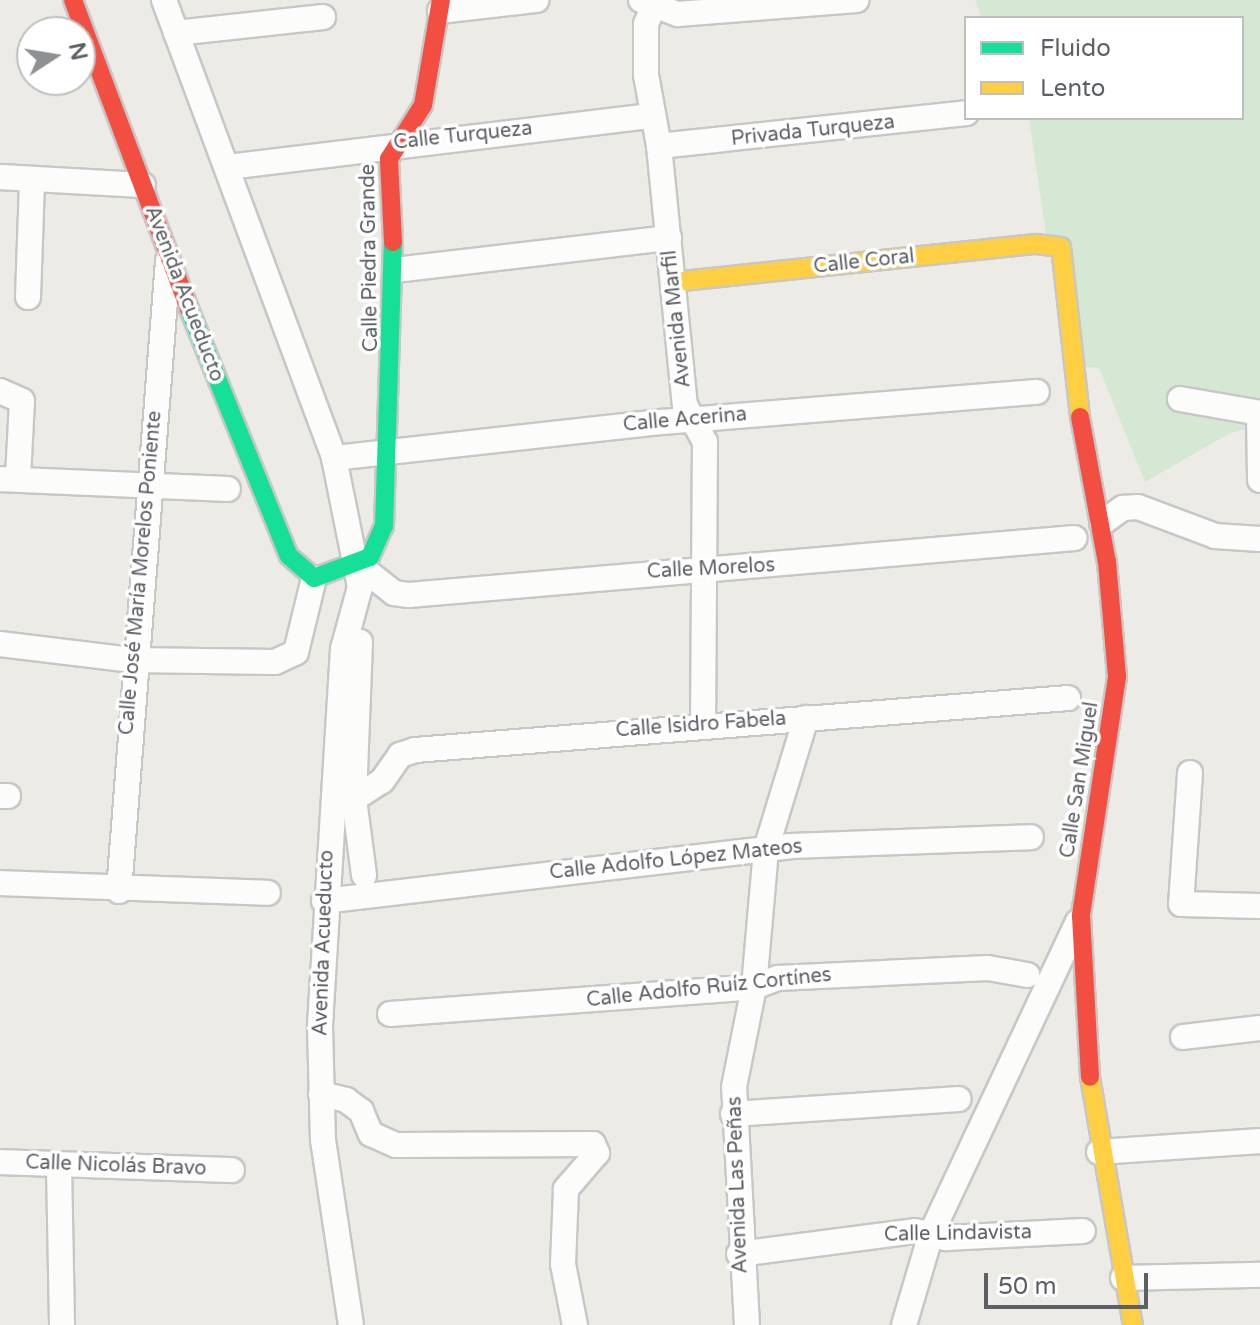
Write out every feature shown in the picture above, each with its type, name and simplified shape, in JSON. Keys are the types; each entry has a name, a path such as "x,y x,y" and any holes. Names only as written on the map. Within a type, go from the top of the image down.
{"street":[{"name":"Avenida Acueducto","path":"73,0 169,254 289,556 314,578"},
{"name":"Avenida Acueducto","path":"164,0 334,458 356,563 359,607 343,649 324,901 321,1094 329,1198 351,1325"},
{"path":"440,5 536,0"},
{"path":"647,4 678,14 856,0"},
{"name":"Avenida Marfil","path":"647,4 645,39 651,116 659,146 685,405 698,423 705,442 707,568 703,724"},
{"name":"Calle Piedra Grande","path":"356,563 370,557 384,526 392,449 395,270 387,196 396,144 423,105 440,5"},
{"path":"176,33 323,17"},
{"name":"Privada Turqueza","path":"659,146 964,113"},
{"name":"Calle Turqueza","path":"228,167 396,144 651,116"},
{"path":"0,177 143,185"},
{"path":"28,297 32,180"},
{"path":"395,270 669,238"},
{"name":"Calle Coral","path":"673,282 1055,243"},
{"name":"Calle San Miguel","path":"1055,243 1062,252 1074,386 1102,523 1117,677 1081,916 1084,1044 1099,1152 1133,1325"},
{"name":"Calle José María Morelos Poniente","path":"119,891 133,660 169,254"},
{"path":"0,391 22,401 9,478 228,489"},
{"name":"Calle Acerina","path":"334,458 392,449 1037,392"},
{"path":"1180,399 1260,413 1260,480"},
{"path":"1102,523 1123,508 1138,507 1215,536 1260,539"},
{"name":"Calle Morelos","path":"356,563 394,593 409,595 1075,538"},
{"path":"0,644 133,660 253,664 287,659 301,643 314,578 356,563"},
{"path":"359,607 354,799 364,875"},
{"name":"Calle Isidro Fabela","path":"354,799 382,781 400,755 415,750 703,724 1068,698"},
{"name":"Avenida Las Peñas","path":"747,1325 739,1254 733,1114 754,987 766,849 806,718"},
{"path":"1190,773 1181,904 1260,906"},
{"name":"Calle Adolfo López Mateos","path":"324,901 766,849 1031,837"},
{"path":"0,883 119,891 268,893"},
{"path":"904,1325 931,1234 1081,916"},
{"name":"Calle Adolfo Ruíz Cortínes","path":"390,1014 754,987 768,979 988,968 1027,975"},
{"path":"1183,1037 1260,1028"},
{"path":"321,1094 361,1111 382,1143 586,1143 596,1148 566,1189 563,1264 575,1325"},
{"path":"733,1114 959,1099"},
{"path":"1099,1152 1260,1141"},
{"name":"Calle Nicolás Bravo","path":"0,1162 232,1170"},
{"path":"59,1166 62,1325"},
{"name":"Calle Lindavista","path":"739,1254 931,1234 1083,1231"},
{"path":"1123,1278 1260,1275"}],"green space":[{"path":"975,0 1260,0 1260,426 1230,433 1145,482 1099,368 1086,367 1047,241 1029,120 1244,120 1244,16 981,16"}],"traffic: fast":[{"path":"189,309 289,556 314,578 370,557 384,526 393,242"}],"traffic: slow":[{"path":"673,282 1036,244 1061,247 1080,417"},
{"path":"1090,1077 1133,1325"}],"traffic: jam":[{"path":"73,0 189,309"},
{"path":"393,242 389,159 423,105 441,0"},
{"path":"1080,417 1107,562 1117,677 1081,916 1090,1077"}]}
